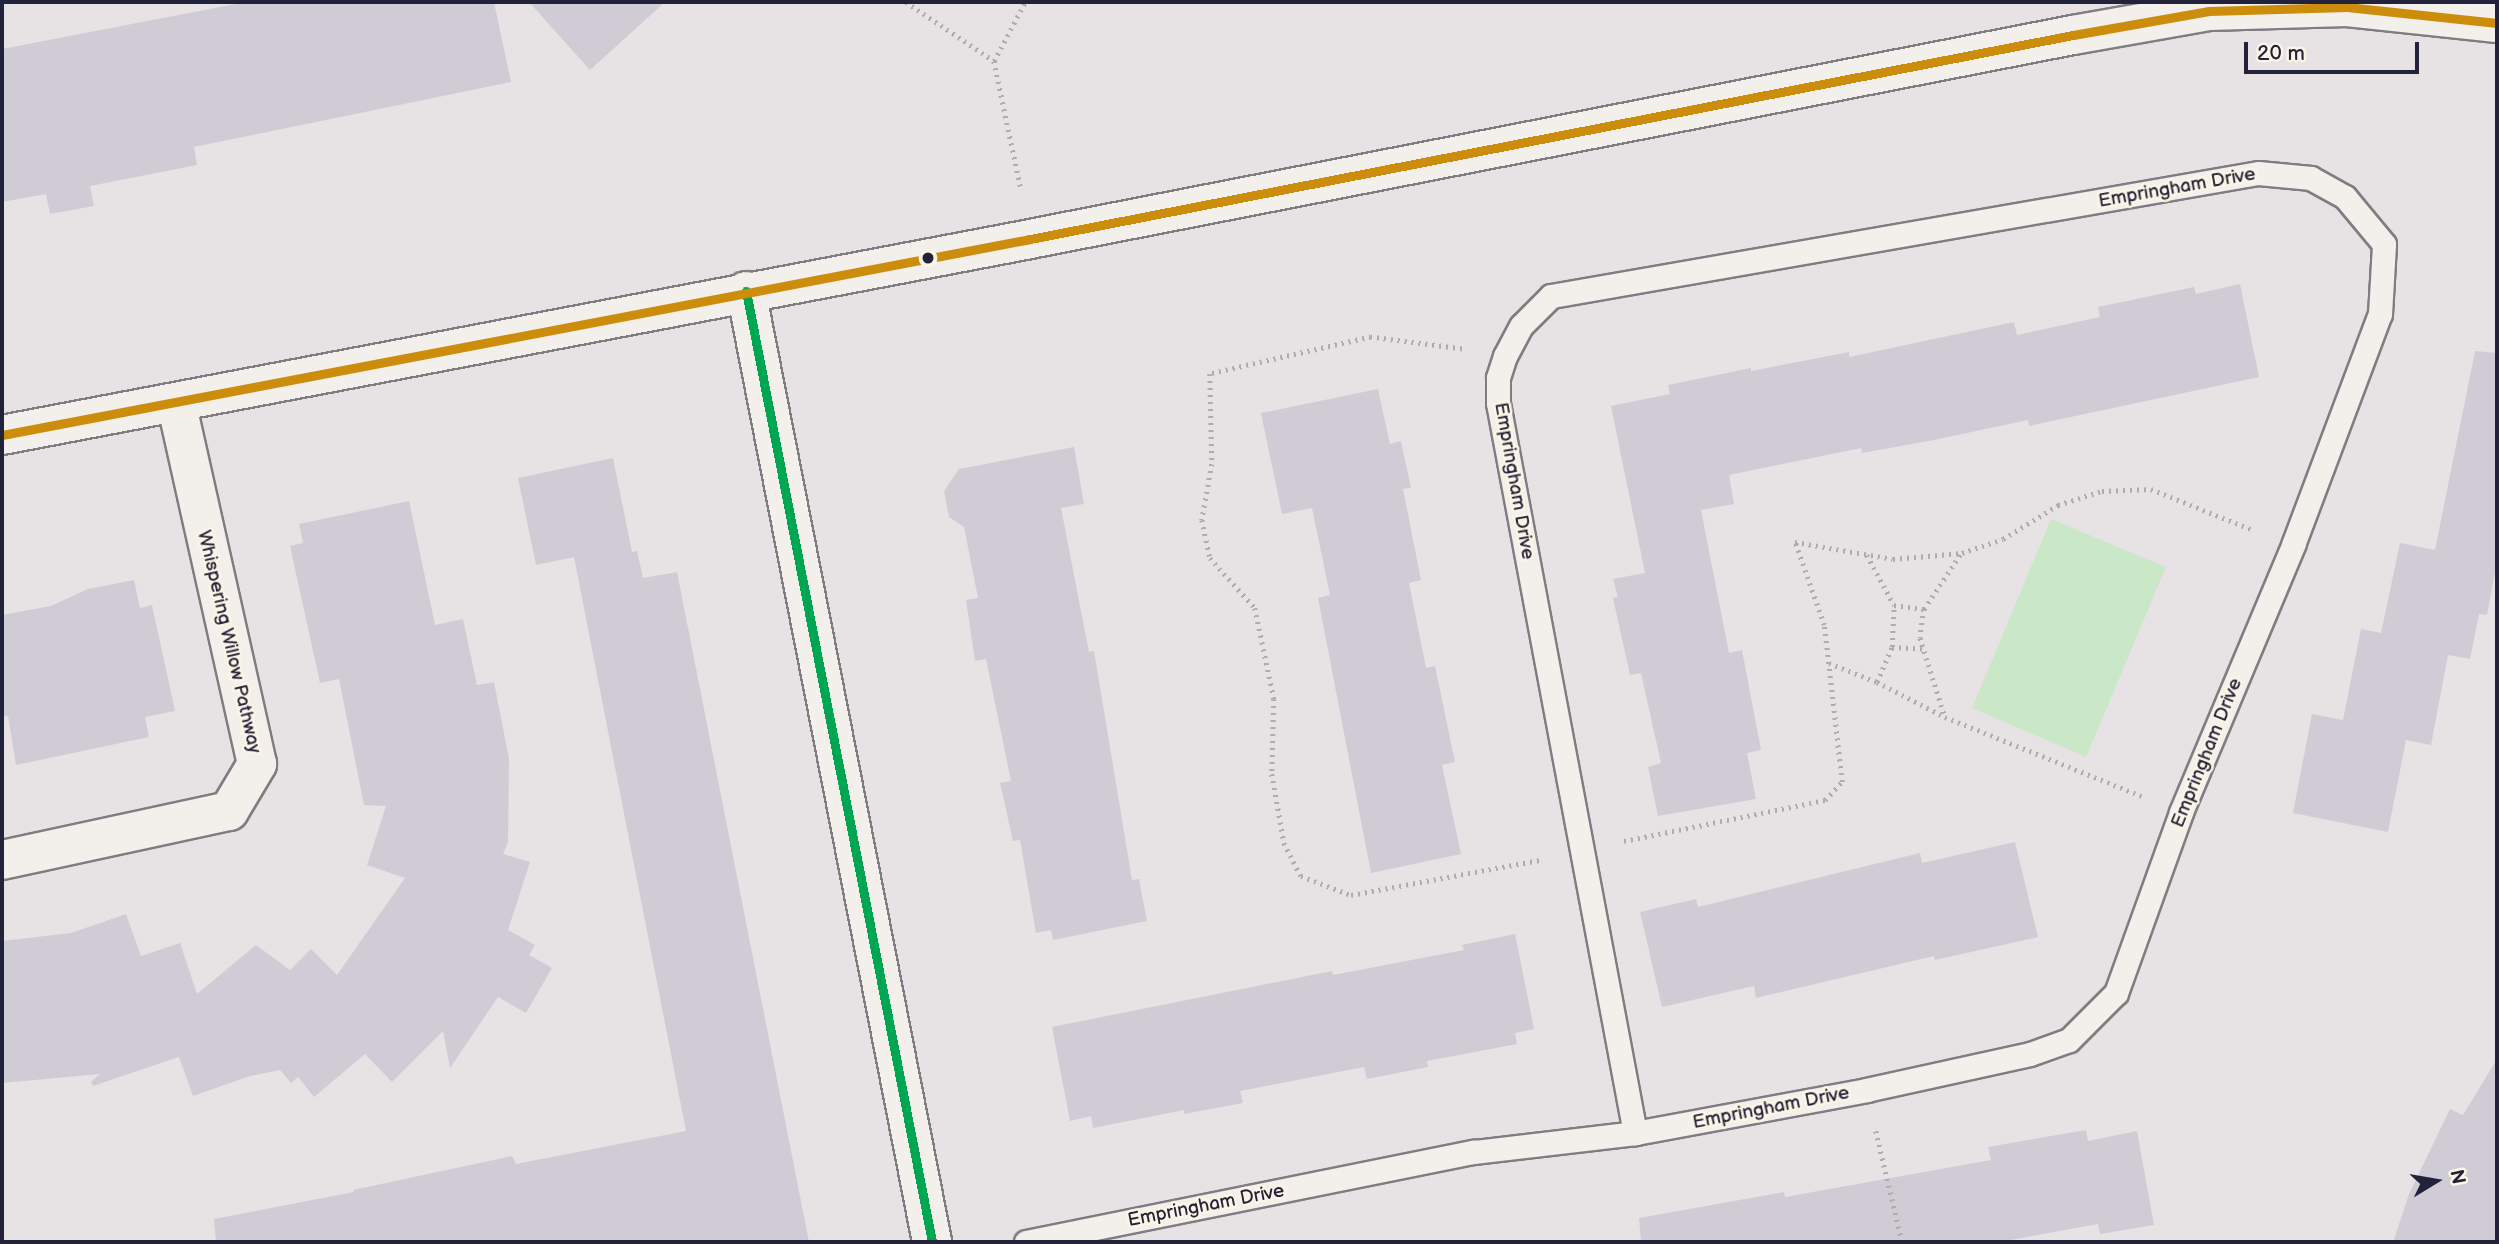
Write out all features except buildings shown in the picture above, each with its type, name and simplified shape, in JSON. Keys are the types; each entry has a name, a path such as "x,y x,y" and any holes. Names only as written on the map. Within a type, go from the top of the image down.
{"street":[{"path":"2,435 746,290 1030,239 2059,37 2209,11 2347,7 2497,23"},
{"path":"746,290 932,1242"},
{"name":"Whispering Willow Pathway","path":"2,860 229,811 257,764 176,403"}],"lane":[{"name":"Empringham Drive","path":"1026,1242 1474,1152 1635,1133 1866,1090 2030,1055 2069,1040 2116,993 2182,812 2293,545 2380,314 2384,244 2345,197 2311,178 2258,173 1551,296 1521,326 1505,356 1498,378 1498,403 1584,849 1635,1133"}],"path":[{"path":"906,2 994,61"},
{"path":"1026,2 994,61 1030,239"},
{"path":"1466,349 1371,337 1210,374 1212,464 1202,520 1210,558 1255,608 1274,699 1272,774 1284,843 1301,876 1351,895 1550,859 1584,849 1825,800 1842,782 1829,663 1824,625 1795,542 1893,559 1962,553 2003,539 2057,505 2102,491 2151,489 2293,545"},
{"path":"1945,717 1920,638 1924,609 1962,553"},
{"path":"1867,555 1894,605 1892,647 1877,682"},
{"path":"1894,605 1924,609"},
{"path":"1892,647 1925,649"},
{"path":"1829,663 1877,682 1945,717 2182,812"},
{"path":"1866,1090 1902,1242"}],"green space":[{"path":"2051,519 2166,567 2086,757 1972,708"}],"transit line":[{"path":"2,435 2209,11 2347,7 2497,23"},
{"path":"746,291 932,1242"}]}
